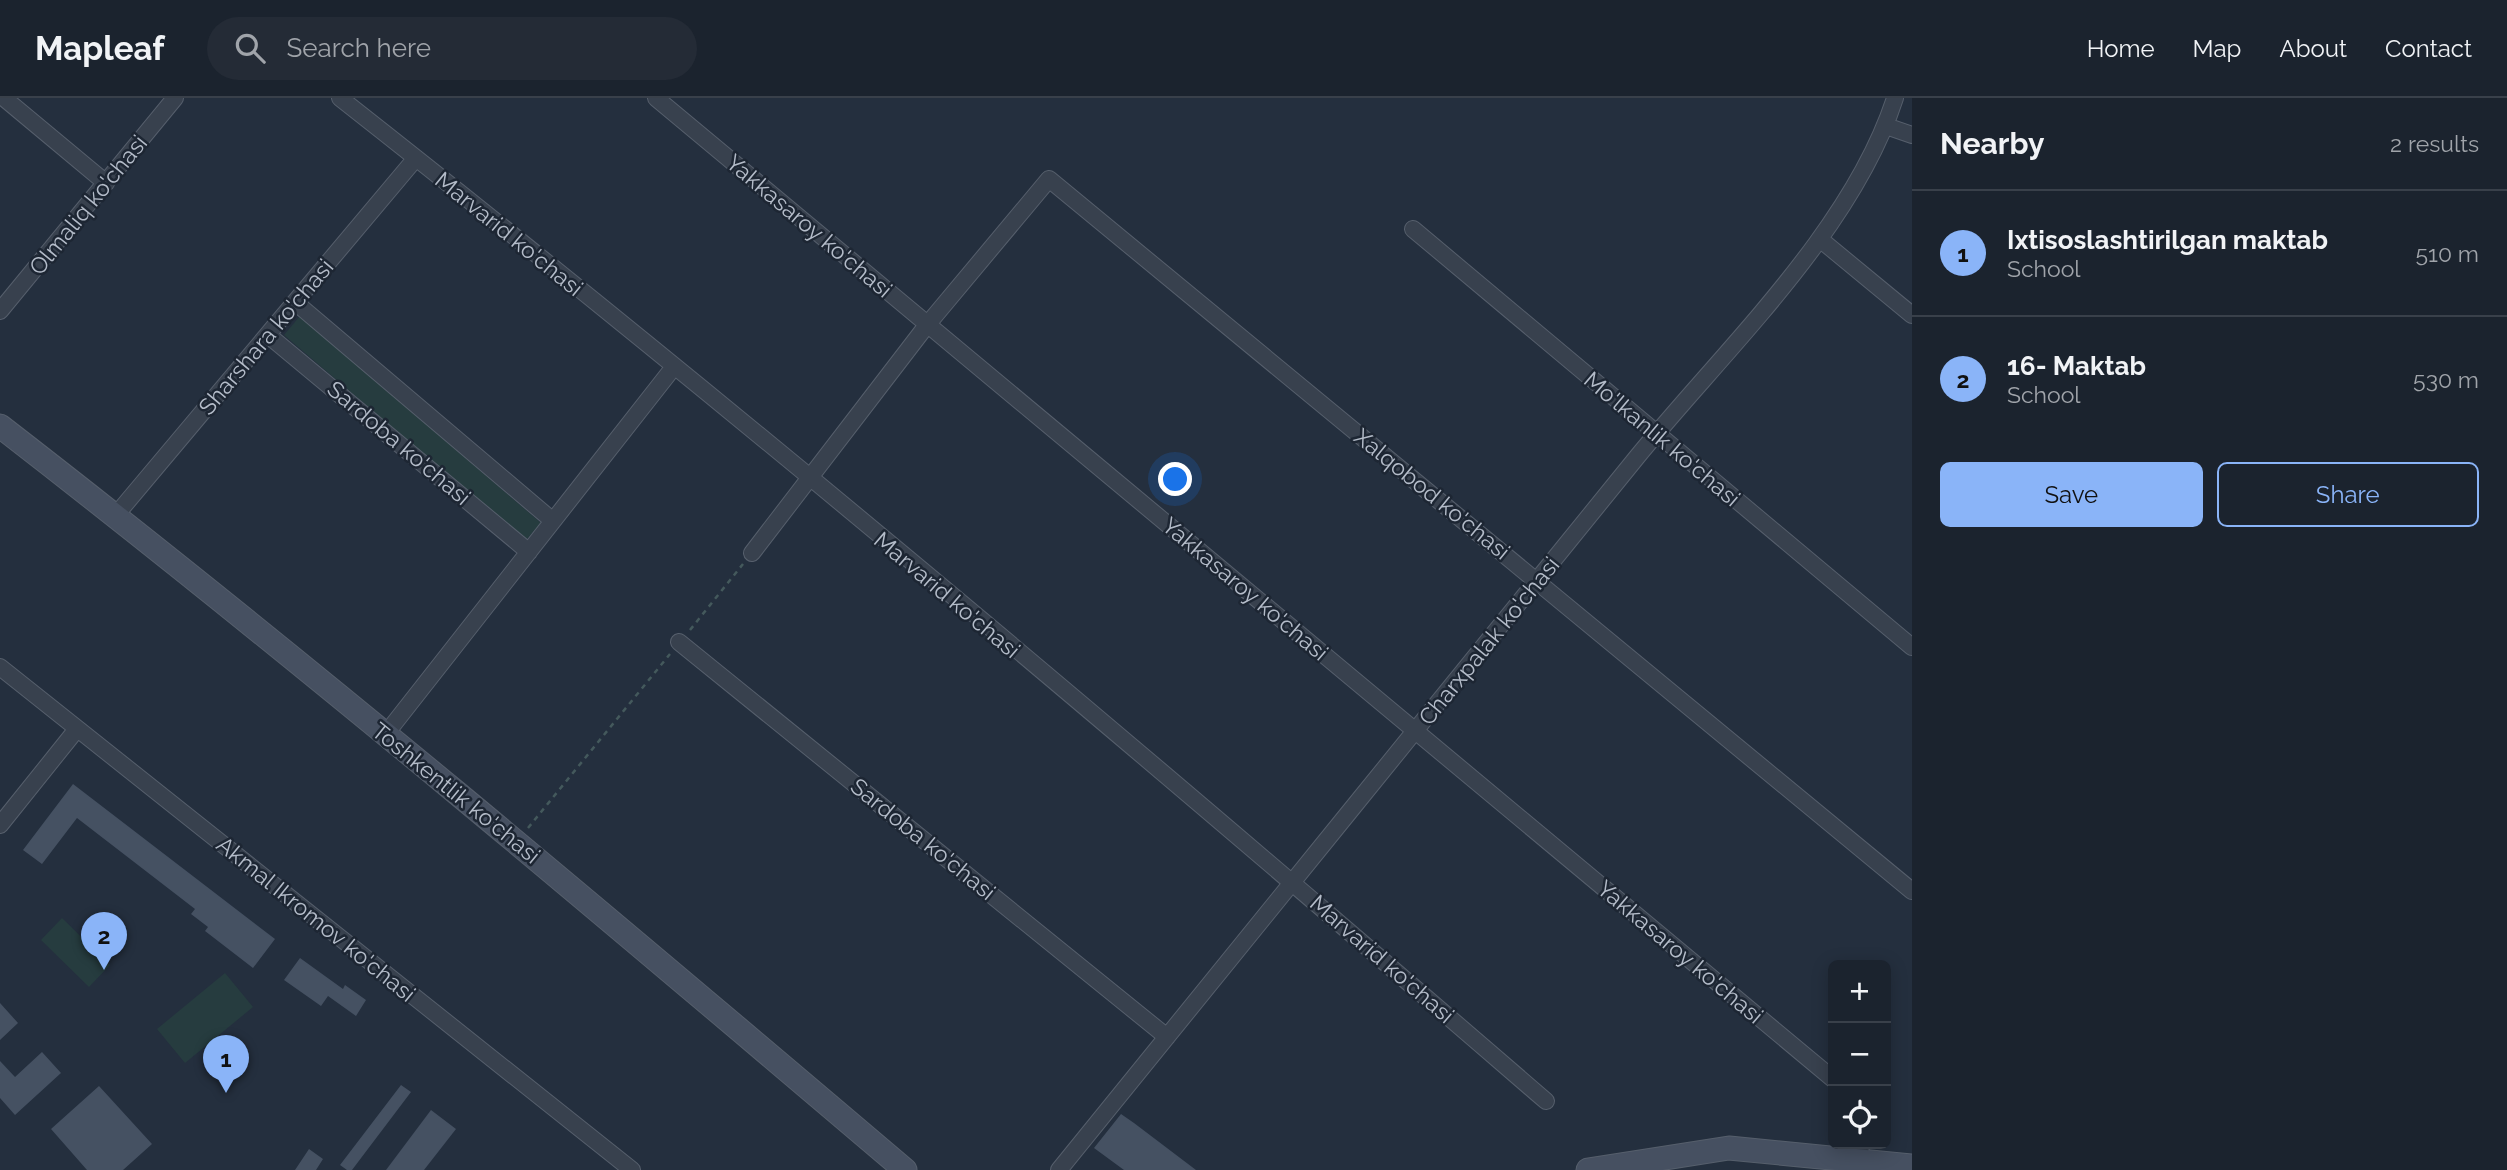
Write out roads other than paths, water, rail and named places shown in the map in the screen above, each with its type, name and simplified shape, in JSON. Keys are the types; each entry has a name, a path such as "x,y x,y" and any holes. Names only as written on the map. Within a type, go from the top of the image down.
{"main road":[{"name":"Toshkentlik ko'chasi","path":"0,426 116,515 517,841 905,1170"},
{"path":"1588,1170 1729,1148 1860,1151 1912,1166"}],"street":[{"path":"5,98 106,183"},
{"name":"Olmaliq ko'chasi","path":"0,311 175,98"},
{"name":"Marvarid ko'chasi","path":"340,98 810,480 1292,882 1546,1101"},
{"name":"Yakkasaroy ko'chasi","path":"656,98 1828,1075"},
{"name":"Charxpalak ko'chasi","path":"1059,1170 1656,434 1821,240 1886,127 1895,98"},
{"path":"1886,127 1912,135"},
{"name":"Sharshara ko'chasi","path":"116,515 416,158"},
{"name":"Xalqobod ko'chasi","path":"928,325 1049,179 1912,891"},
{"name":"Mo'lkanlik ko'chasi","path":"1412,229 1912,647"},
{"path":"1821,240 1912,316"},
{"name":"Sardoba ko'chasi","path":"295,302 554,521"},
{"path":"752,553 928,325"},
{"name":"Sardoba ko'chasi","path":"268,335 529,552"},
{"path":"385,736 673,368"},
{"name":"Sardoba ko'chasi","path":"679,642 1167,1037"},
{"name":"Akmal Ikromov ko'chasi","path":"0,667 632,1170"},
{"path":"0,825 77,729"}],"place":[{"name":"16- Maktab","path":"104,970"},
{"name":"Ixtisoslashtirilgan maktab","path":"226,1093"}]}
